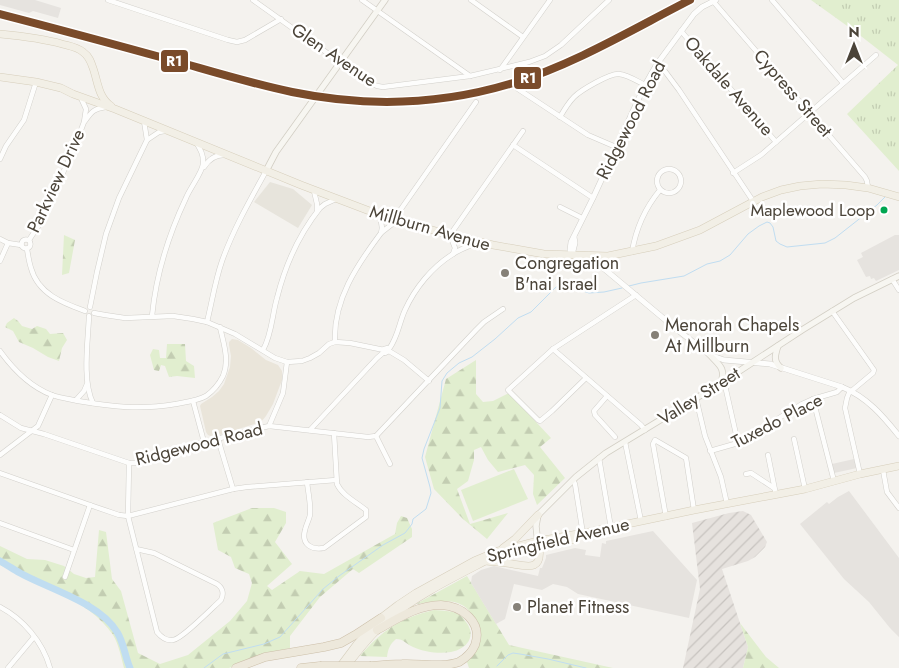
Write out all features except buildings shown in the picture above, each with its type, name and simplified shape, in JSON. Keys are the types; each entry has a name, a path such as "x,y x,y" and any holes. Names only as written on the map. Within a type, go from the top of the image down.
{"highway":[{"path":"301,668 402,664 441,665 455,663 470,653 474,647 476,637 474,624 468,616 459,609 446,606 430,606 413,611 377,630"},
{"path":"236,668 271,655 324,647 341,642 355,636 381,618"},
{"path":"371,666 396,668"}],"main road":[{"path":"266,171 276,152 385,0"},
{"path":"0,34 52,41 83,52 90,59 93,66 97,91 93,96 60,88"},
{"name":"Millburn Avenue","path":"0,77 36,82 60,88 314,191 380,215 450,235 537,253 608,256 632,252 690,234 711,225 762,197 781,190 810,185 841,184 868,188 895,196"},
{"path":"97,85 105,101 115,109"},
{"name":"Valley Street","path":"538,515 573,480 599,458 723,382 832,311 899,276"},
{"path":"778,346 775,359 781,368"},
{"path":"710,355 723,370 723,382"},
{"name":"Springfield Avenue","path":"339,668 357,644 381,618 404,601 474,561 498,551 641,525 666,517 727,504 775,491 805,489 899,466"},
{"path":"486,561 529,567 539,561 540,555 536,526 538,515"},
{"path":"498,551 514,539 538,515"},
{"name":"Springfield Avenue","path":"345,668 363,645 394,615 417,599 486,561 538,544 666,517"}],"street":[{"name":"Glen Avenue","path":"108,0 117,1 238,42 245,40 281,19 372,84 383,87 470,76 530,62 550,53 609,0"},
{"path":"253,0 281,19"},
{"path":"362,0 470,76"},
{"path":"471,0 523,37"},
{"path":"500,70 550,0"},
{"name":"Ridgewood Road","path":"572,255 575,243 574,236 645,84 694,14 714,0"},
{"name":"Cypress Street","path":"714,0 865,177 868,188"},
{"path":"772,0 844,83"},
{"name":"Oakdale Avenue","path":"681,31 776,142"},
{"path":"733,173 761,155 876,55"},
{"path":"658,64 679,90 753,202"},
{"path":"560,117 571,100 580,91 611,75 624,75 645,84"},
{"path":"0,159 6,146 24,120 36,82"},
{"path":"518,89 588,135 616,147"},
{"name":"Parkview Drive","path":"29,240 41,222 84,122 86,109 80,97"},
{"path":"335,342 336,322 348,283 381,233 397,220 476,102"},
{"name":"Parkview Drive","path":"84,122 92,111 107,107"},
{"path":"144,121 147,140"},
{"path":"93,403 89,395 87,383 87,348 93,309 90,307 106,234 119,198 147,140 158,132 167,131"},
{"path":"453,254 455,248 450,235 523,131"},
{"path":"196,142 203,156 202,170"},
{"path":"513,145 593,198"},
{"path":"152,316 158,277 168,242 186,196 210,159 222,154 227,155"},
{"path":"668,169 677,172 681,181 677,190 668,193 660,190 657,181 659,174 668,169"},
{"path":"206,322 222,260 241,216 266,171"},
{"path":"632,252 642,219 652,200 660,190"},
{"path":"314,191 318,206 317,212"},
{"path":"262,350 268,339 276,299 287,266 298,242 317,212 325,204 336,199"},
{"path":"560,207 582,218"},
{"path":"380,215 381,233"},
{"path":"0,239 8,243 21,245 27,249"},
{"path":"21,245 23,240 29,240 31,244 27,249"},
{"path":"310,430 395,340 405,310 420,284 453,254 479,242"},
{"name":"Parkview Drive","path":"0,261 8,243"},
{"path":"27,249 31,269 42,288 53,297 85,311 86,314 125,318 152,316 184,317 206,322 236,334 276,358 287,362 302,361 310,358 320,353 328,344 350,342 386,350 404,360 429,380"},
{"path":"595,256 602,267 710,355 724,360 770,364 852,391 867,401 899,436"},
{"path":"892,279 899,290"},
{"path":"586,378 540,420 508,390 553,349 633,293"},
{"path":"85,311 90,307"},
{"path":"390,464 376,436 484,322 503,309"},
{"path":"832,311 874,370 873,373 848,394 847,398 846,413 860,474"},
{"path":"0,351 26,379 52,395 118,407 147,407 193,401 213,390 224,372 226,355 220,327"},
{"path":"553,349 645,430"},
{"path":"269,426 283,393 287,362"},
{"path":"723,382 738,443"},
{"path":"76,400 84,392 87,383"},
{"name":"Tuxedo Place","path":"710,451 738,443 813,399 833,394 842,387"},
{"path":"0,455 38,426 52,395"},
{"path":"607,396 594,411 595,415 615,437"},
{"path":"696,398 705,436 721,478 727,504"},
{"path":"813,399 834,481"},
{"path":"193,401 204,442"},
{"name":"Ridgewood Road","path":"0,415 21,428 129,463 269,426 368,437 376,436"},
{"path":"893,429 899,425"},
{"path":"307,482 310,513 304,537 308,545 317,549 324,548 366,517 366,510 339,489 337,484 334,433"},
{"path":"218,439 232,489"},
{"path":"794,439 805,489"},
{"path":"666,517 653,444 656,440 686,458 694,510"},
{"path":"625,442 641,521"},
{"path":"768,455 775,491"},
{"path":"599,458 611,528"},
{"path":"129,463 128,516 136,549 157,632 163,638 169,640 179,638 221,600 222,590 217,584 154,553 136,549"},
{"path":"883,470 887,492 899,508"},
{"path":"0,473 119,515 128,516 232,489 336,480"},
{"path":"746,474 750,473 775,491"},
{"path":"573,480 583,534"},
{"path":"65,577 90,505"},
{"path":"0,523 74,550"},
{"path":"0,607 18,619 34,636 43,650 50,668"},
{"path":"8,668 34,636"}],"shaded area":[{"path":"0,0 35,0 61,8 58,18 0,5"},
{"path":"270,182 293,189 312,205 298,228 254,202"},
{"path":"895,235 899,235 899,270 876,281 874,278 871,279 870,276 866,277 857,260 863,257 861,253"},
{"path":"232,339 238,340 266,360 278,365 282,371 282,380 273,404 261,422 213,437 206,432 200,406 219,391 224,384 230,367 229,342"},
{"path":"854,459 857,468 834,473 832,464"},
{"path":"849,491 899,558 899,637 869,602 844,579 800,524 827,502 829,504"},
{"path":"743,511 751,515 767,542 765,547 755,557 722,569 748,647 743,668 683,668 700,589 692,523"},
{"path":"653,531 697,580 689,618 578,594 567,587 553,584 542,590 514,584 505,619 496,624 471,583 472,576 481,570 494,566 538,576 546,555 575,548 586,550 585,555 600,557 602,543 606,544 606,541"}],"green space":[{"path":"811,0 899,0 899,171 847,114 898,65"},
{"path":"64,235 75,240 69,273 62,275"},
{"path":"14,318 22,326 32,329 37,326 46,329 50,334 63,333 67,340 62,348 59,361 19,342 13,331 5,327"},
{"path":"167,344 185,344 186,361 194,366 195,378 169,377 165,366 161,365 159,371 154,370 150,355 153,349 159,350 160,358 166,358"},
{"path":"476,360 476,394 483,402 493,401 509,393 551,438 540,447 565,478 537,505 533,494 534,475 525,465 498,472 488,460 481,447 474,450 474,460 468,481 457,489 470,524 508,513 487,539 463,519 434,489 425,457 446,379"},
{"path":"514,469 528,499 473,521 461,490"},
{"path":"252,508 274,508 286,512 286,523 275,542 292,564 267,586 272,590 300,571 324,574 395,534 397,523 401,516 407,518 412,529 412,537 359,573 353,569 320,597 290,636 290,648 259,656 229,668 124,668 113,635 103,622 76,602 0,565 0,546 27,559 45,560 64,566 74,574 86,578 95,577 99,530 106,532 112,579 121,591 138,653 160,664 188,655 230,621 247,601 252,583 249,574 235,568 231,557 218,550 213,523"},
{"path":"467,576 509,645 613,668 469,668 467,662 475,652 480,637 478,626 470,611 462,605 451,602 439,601 416,604"},
{"path":"434,610 452,612 462,617 471,632 466,645 451,652 437,653 417,649 396,639 390,647 387,657 360,656 376,639 393,626 422,613"},
{"path":"740,623 766,657 779,668 743,668 748,647"}],"waterway":[{"path":"629,286 684,276 707,264 720,261 730,255 748,234 767,222 773,227 776,241 787,247 825,243 835,238 886,196"},
{"path":"204,668 223,654 264,644 280,637 323,589 383,545 405,533 412,524 413,519 426,509 431,493 422,458 440,408 442,381 447,373 459,363 472,357 518,318 531,312 560,284 571,284 589,293 622,288"},
{"path":"0,561 99,613 117,632 130,668"},
{"path":"497,666 508,655 513,653 586,668"}],"transit line":[{"name":"R1","path":"0,14 248,82 320,97 375,102 458,96 513,83 581,56 690,0"}],"place":[{"name":"Maplewood Loop","path":"884,210"},
{"name":"Congregation B'nai Israel","path":"505,273"},
{"name":"Menorah Chapels At Millburn","path":"655,335"},
{"name":"Planet Fitness","path":"517,607"}]}
